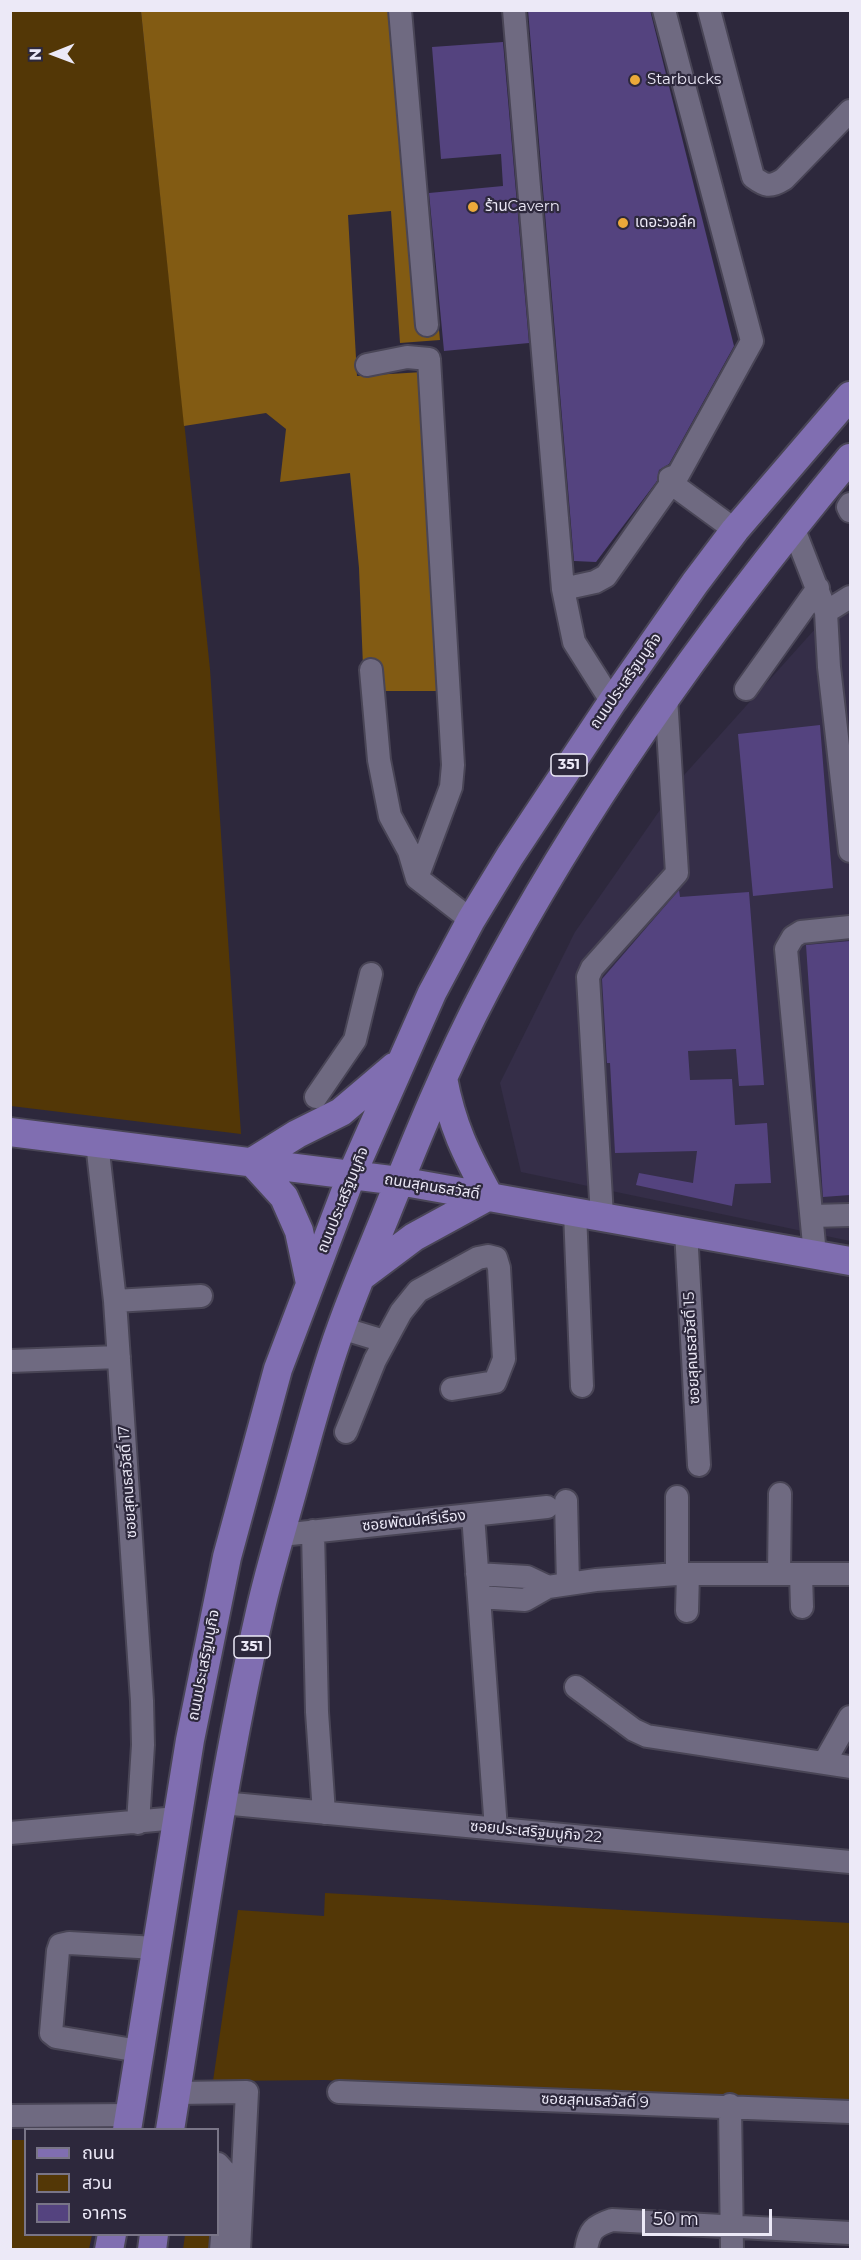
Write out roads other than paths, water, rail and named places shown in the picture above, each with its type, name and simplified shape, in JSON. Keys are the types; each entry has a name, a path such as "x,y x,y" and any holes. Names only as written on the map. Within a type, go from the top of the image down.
{"main road":[{"name":"ถนนประเสริฐมนูกิจ","path":"128,2122 205,1657 227,1557 278,1370 352,1174 400,1061 442,972 471,920 612,702 735,530 850,396"},
{"name":"351","path":"170,2128 222,1803 261,1607 323,1381 341,1328 399,1181 442,1078 484,992 530,909 666,697 730,608 850,458"},
{"path":"442,972 484,992"},
{"path":"310,1283 299,1231 285,1197 252,1162 297,1134 341,1112 400,1061"},
{"path":"362,1276 414,1237 489,1196 460,1143 449,1112 442,1078"},
{"name":"ถนนสุคนธสวัสดิ์","path":"10,1132 399,1181 850,1261"},
{"path":"278,1370 323,1381"}],"street":[{"path":"400,10 427,325"},
{"path":"514,10 563,589 573,642 612,702"},
{"path":"563,589 595,582 606,576 675,483 752,341 664,10"},
{"path":"709,10 753,177 765,186 774,185 784,179 850,111"},
{"path":"368,365 407,357 429,359 453,765 451,787 417,878"},
{"path":"675,483 735,530"},
{"path":"850,504 848,507 850,511"},
{"path":"793,527 826,612 829,667 850,851"},
{"path":"746,689 818,588"},
{"path":"826,612 850,597"},
{"path":"371,670 379,759 390,816 409,851 417,878 471,920"},
{"path":"582,1386 588,1214 588,977 592,968 677,873 666,697"},
{"path":"815,1255 786,948 792,937 801,932 850,927"},
{"path":"316,1097 355,1040 371,974"},
{"name":"ซอยสุคนธสวัสดิ์ 17","path":"97,1143 115,1301 142,1701 143,1745 138,1823"},
{"path":"812,1216 850,1215"},
{"name":"ซอยสุคนธสวัสดิ์ 15","path":"686,1232 699,1465"},
{"path":"346,1432 384,1341 418,1292 478,1258 488,1256 496,1258 499,1268 504,1359 500,1372 495,1382 452,1389"},
{"path":"115,1301 201,1296"},
{"path":"341,1328 384,1341"},
{"path":"10,1361 119,1357"},
{"path":"780,1494 790,1574 802,1607"},
{"path":"677,1497 687,1611"},
{"name":"ซอยพัฒน์ศรีเรือง","path":"281,1535 557,1504 558,1586"},
{"path":"473,1515 496,1829"},
{"path":"313,1531 317,1712 324,1813"},
{"path":"478,1586 526,1577 558,1586 683,1574 850,1574"},
{"path":"576,1687 634,1730 647,1736 850,1767"},
{"path":"824,1763 850,1717"},
{"name":"ซอยประเสริฐมนูกิจ 22","path":"222,1803 850,1862"},
{"path":"10,1833 177,1818"},
{"path":"139,2051 56,2037 51,2033 58,1951 60,1945 69,1943 156,1948"},
{"path":"176,2093 248,2092 239,2250"},
{"name":"ซอยสุคนธสวัสดิ์ 9","path":"339,2092 730,2105 850,2112"},
{"path":"730,2105 732,2250"},
{"path":"10,2116 128,2122"},
{"path":"219,2165 227,2174 221,2250"},
{"path":"586,2250 589,2232 597,2225 612,2220 732,2227 842,2238"}],"place":[{"name":"Starbucks","path":"635,80"},
{"name":"ร้านCavern","path":"473,207"},
{"name":"เดอะวอล์ค","path":"623,223"}]}
